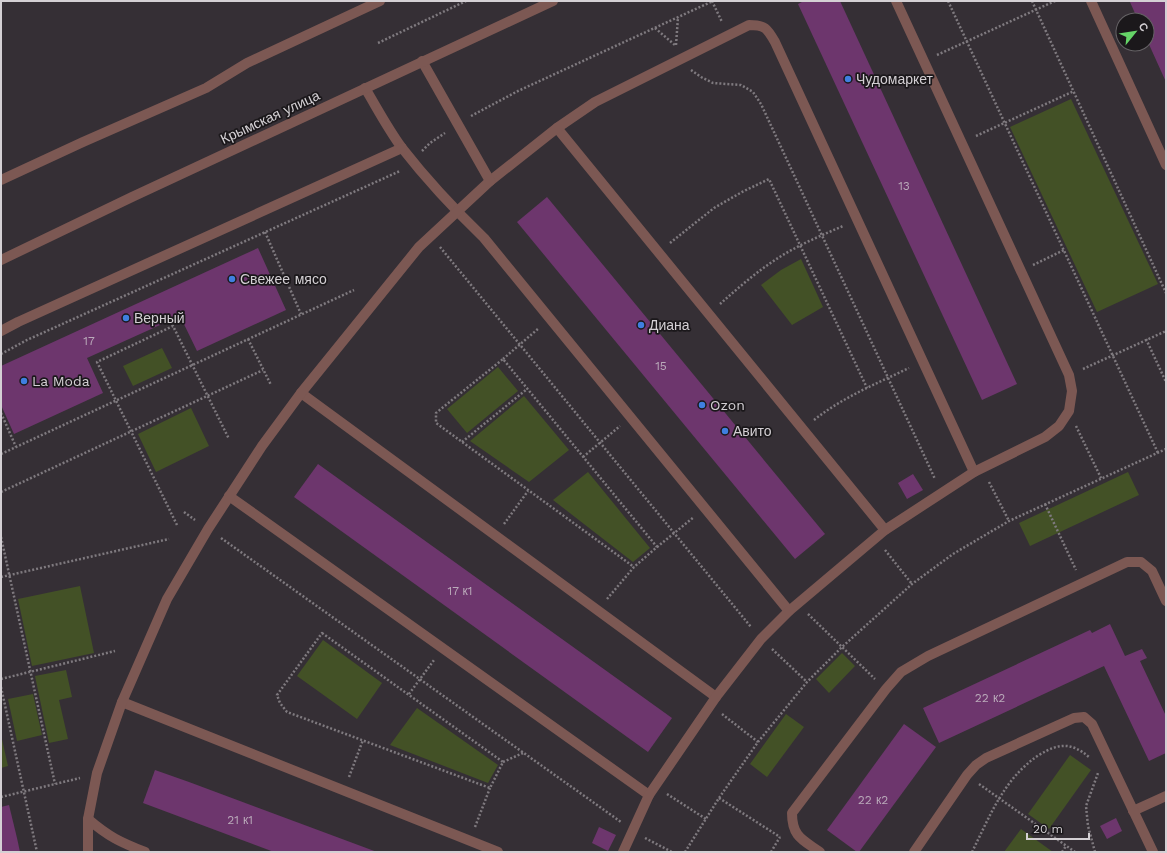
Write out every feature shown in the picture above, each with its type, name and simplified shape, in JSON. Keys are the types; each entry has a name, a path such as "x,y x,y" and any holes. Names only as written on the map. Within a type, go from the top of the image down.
{"street":[{"path":"1,180 206,88 247,63 380,1"},
{"name":"Крымская улица","path":"1,260 422,61 553,1"},
{"path":"623,852 649,795 713,701 761,639 793,607 885,530 978,470 1045,437 1059,426 1069,411 1072,391 1069,375 896,1"},
{"path":"1091,1 1166,166"},
{"path":"88,852 88,819 97,773 122,702 167,599 229,496 301,393 419,247 490,181 557,128 595,102 749,25 759,25 768,31 775,42 923,362 978,470"},
{"path":"422,61 490,181"},
{"path":"365,88 402,148 457,213 484,238 705,508 793,607"},
{"path":"557,128 885,530"},
{"path":"1,331 402,148"},
{"path":"301,393 598,610 713,701"},
{"path":"229,496 649,795"},
{"path":"820,852 798,837 792,825 792,813 886,689 901,672 928,656 1127,562 1141,562 1152,571 1166,601"},
{"path":"122,702 498,852"},
{"path":"914,852 967,775 976,765 986,758 1074,718 1084,718 1092,724 1152,852"},
{"path":"1133,811 1166,796"},
{"path":"88,819 104,833 119,842 145,852"}],"path":[{"path":"378,43 466,1"},
{"path":"1,354 27,340 416,164 422,152 430,143 458,124 518,91 712,1 728,35"},
{"path":"948,1 1158,453"},
{"path":"1032,1 1166,293"},
{"path":"924,62 1055,1"},
{"path":"676,45 678,17"},
{"path":"655,28 676,45 682,58 690,69 701,77 713,83 741,85 753,92 761,104 942,493"},
{"path":"962,143 1074,91"},
{"path":"658,253 714,208 742,192 769,180 867,388"},
{"path":"708,313 751,277 775,260 800,245 857,219"},
{"path":"265,232 302,314"},
{"path":"431,236 761,639 807,682"},
{"path":"1021,270 1064,250"},
{"path":"1,454 354,290"},
{"path":"550,319 436,413 436,423 634,567"},
{"path":"177,525 97,362 174,326 230,439"},
{"path":"1069,375 1166,330"},
{"path":"248,339 271,385"},
{"path":"1146,340 1166,382"},
{"path":"503,359 657,547"},
{"path":"803,429 830,407 923,362"},
{"path":"1,492 263,370"},
{"path":"462,442 527,388"},
{"path":"1069,411 1101,478"},
{"path":"1,413 16,447"},
{"path":"583,457 631,417"},
{"path":"685,852 719,798 758,742 807,682 842,647 912,584 954,554 1009,520 1166,449"},
{"path":"978,470 1009,520"},
{"path":"495,535 528,491"},
{"path":"1045,504 1073,563"},
{"path":"598,610 634,567 705,508"},
{"path":"184,512 632,831 672,852"},
{"path":"1,537 55,784"},
{"path":"875,538 912,584"},
{"path":"1,577 169,539"},
{"path":"793,607 842,647 886,689"},
{"path":"490,788 287,712 277,695 322,633 503,762"},
{"path":"409,694 443,648"},
{"path":"1,678 115,651"},
{"path":"1,687 37,852"},
{"path":"713,701 758,742"},
{"path":"344,790 363,740"},
{"path":"972,852 998,798 1013,777 1028,763 1049,749 1066,746 1078,748 1092,759"},
{"path":"470,841 490,788 503,762 523,753"},
{"path":"1095,852 1088,826 1086,806 1098,772"},
{"path":"1,797 97,773"},
{"path":"967,775 1075,852"},
{"path":"655,786 706,819"},
{"path":"719,798 780,837 770,852"},
{"path":"1062,852 1066,846"}],"green space":[{"path":"1071,99 1158,284 1097,312 1010,127"},
{"path":"801,259 823,307 792,325 761,285 781,270"},
{"path":"162,348 172,368 133,386 123,366"},
{"path":"498,367 518,391 467,433 447,409"},
{"path":"524,396 569,450 529,482 470,441"},
{"path":"191,408 209,446 156,472 138,434"},
{"path":"588,472 650,548 633,562 553,500"},
{"path":"1128,472 1139,495 1030,546 1019,523"},
{"path":"80,586 94,653 32,666 18,599"},
{"path":"323,640 382,683 357,719 297,676"},
{"path":"842,653 855,666 829,693 816,679"},
{"path":"66,670 72,697 59,700 68,739 49,743 35,676"},
{"path":"33,694 42,735 17,741 8,699"},
{"path":"417,708 498,765 488,783 390,745"},
{"path":"786,714 804,727 767,777 750,764"},
{"path":"1,735 8,766 1,768"},
{"path":"1070,755 1091,770 1049,829 1028,814"},
{"path":"1021,829 1053,852 1004,852"}],"building":[{"path":"804,1 840,1 1017,384 982,400 798,4"},
{"path":"1166,1 1166,82 1152,52 1155,52 1155,12 1134,12 1130,2"},
{"path":"547,197 825,534 795,559 517,222"},
{"path":"258,248 286,310 197,351 180,316 87,358 103,393 14,434 1,405 1,366"},
{"path":"318,464 672,718 648,752 294,497"},
{"path":"913,474 923,490 907,499 898,483"},
{"path":"1110,624 1125,656 1142,649 1147,658 1140,661 1166,716 1166,753 1149,761 1104,666 939,743 923,708 1090,630 1092,633"},
{"path":"904,724 936,747 859,852 857,852 827,830"},
{"path":"155,770 377,852 274,852 143,803"},
{"path":"9,805 20,852 1,852 1,807"},
{"path":"1116,818 1122,831 1107,839 1100,826"},
{"path":"599,827 616,835 608,851 592,843"}],"place":[{"name":"Чудомаркет","path":"848,79"},
{"name":"Свежее мясо","path":"232,279"},
{"name":"Верный","path":"126,318"},
{"name":"Диана","path":"641,325"},
{"name":"La Moda","path":"24,381"},
{"name":"Ozon","path":"702,405"},
{"name":"Авито","path":"725,431"}]}
